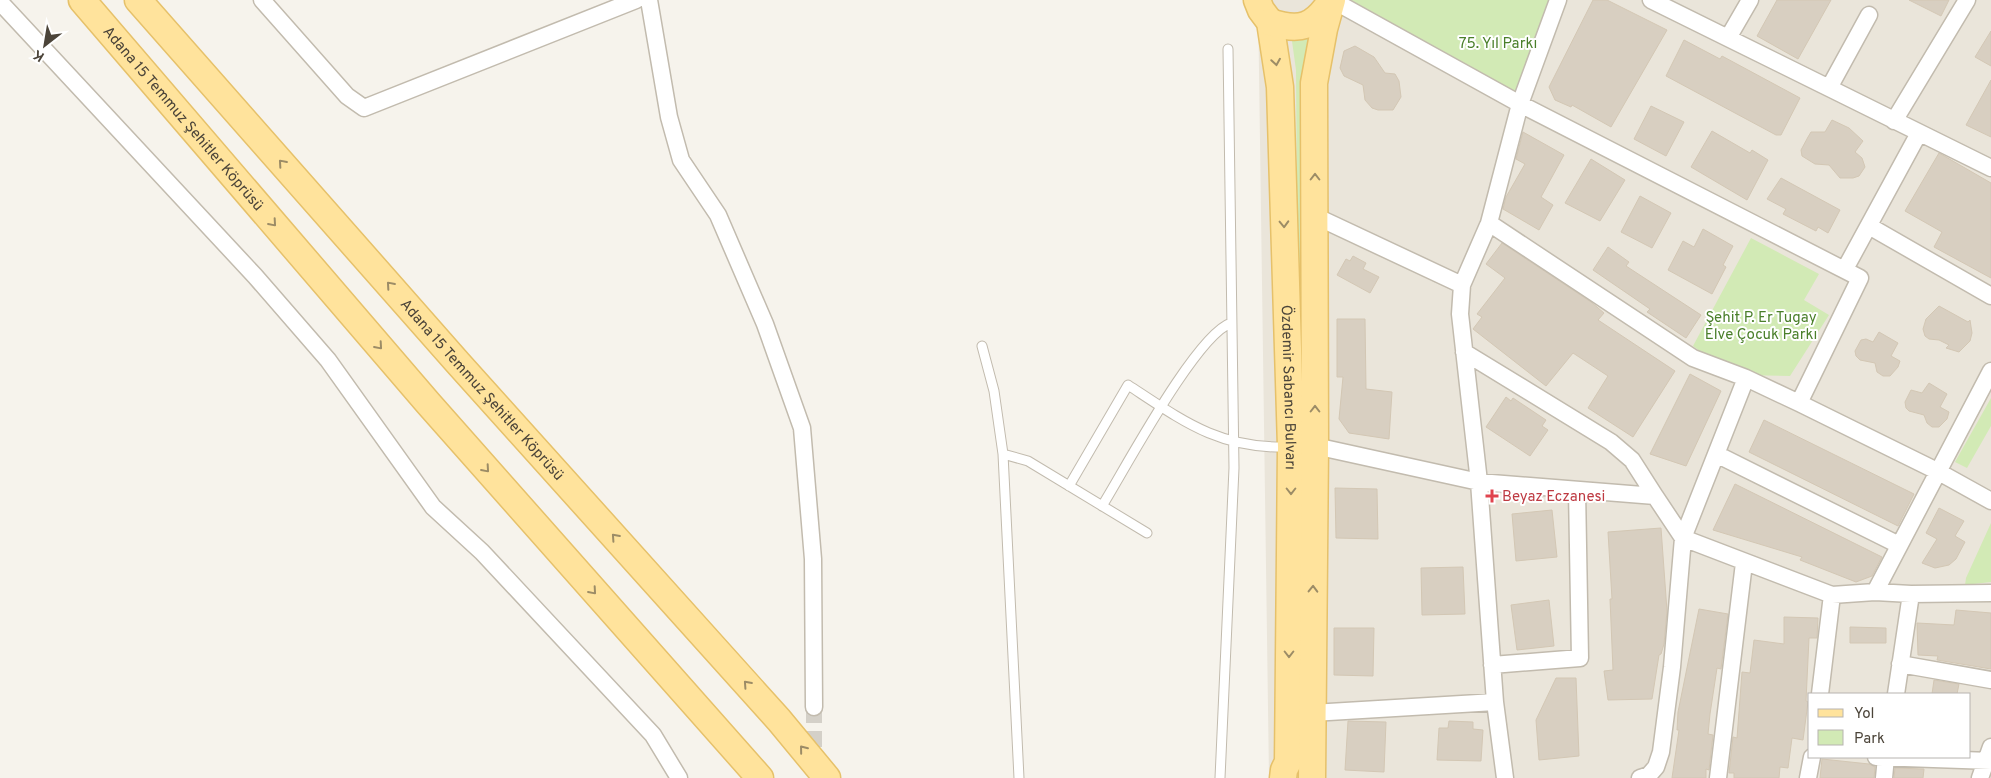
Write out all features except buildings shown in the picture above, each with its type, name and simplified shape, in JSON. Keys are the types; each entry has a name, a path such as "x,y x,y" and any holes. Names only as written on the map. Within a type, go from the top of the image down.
{"main road":[{"name":"Adana 15 Temmuz Şehitler Köprüsü","path":"82,0 428,403 760,778"},
{"name":"Adana 15 Temmuz Şehitler Köprüsü","path":"138,0 452,356 779,720 827,778"},
{"path":"1264,11 1284,26 1299,27 1311,23 1322,15 1332,0"},
{"name":"Özdemir Sabancı Bulvarı","path":"1283,778 1288,762 1315,216 1314,83 1324,29 1332,0"},
{"name":"Özdemir Sabancı Bulvarı","path":"1264,11 1280,87 1303,447 1312,713 1312,778"}],"street":[{"path":"262,0 348,96 364,108 636,0"},
{"path":"649,0 669,117 681,160 718,215 765,324 802,428 813,559 814,706"},
{"path":"1332,0 1520,104 1860,278 1799,403"},
{"path":"1505,778 1495,702 1479,482 1460,314 1462,285 1489,223 1520,104 1558,0"},
{"path":"1651,0 1991,168"},
{"path":"1728,38 1750,0"},
{"path":"1894,121 1967,0"},
{"path":"0,2 255,276 328,360 433,507 482,552 653,735 679,778"},
{"path":"1829,88 1869,14"},
{"path":"1845,269 1919,133"},
{"path":"1315,216 1462,285"},
{"path":"1489,223 1693,358 1746,378 1799,403 1937,471 1991,501"},
{"path":"1869,226 1991,296"},
{"path":"1464,352 1611,442 1632,460 1683,538 1744,563 1832,595 1875,592 1911,594 1991,593"},
{"path":"1875,592 1991,371"},
{"path":"1640,778 1649,775 1656,767 1661,752 1672,667 1683,538 1746,378"},
{"path":"1303,447 1479,482 1655,496"},
{"path":"1716,454 1899,545"},
{"path":"1492,665 1580,658 1577,490"},
{"path":"1718,778 1744,563"},
{"path":"1896,693 1911,594"},
{"path":"1820,693 1832,595"},
{"path":"1900,664 1991,680"},
{"path":"1312,713 1495,702"},
{"path":"1971,756 1990,756 1980,778"},
{"path":"1808,778 1812,758"},
{"path":"1884,778 1886,758"}],"lane":[{"path":"1220,778 1234,468 1228,49"},
{"path":"1102,506 1193,358 1207,340 1224,326 1231,323"},
{"path":"982,346 994,391 1003,454 1019,778"},
{"path":"1069,486 1128,385 1197,429 1233,442 1303,447"},
{"path":"1003,454 1028,461 1147,533"}],"shaded area":[{"path":"1258,0 1991,0 1991,778 1269,778"}],"green space":[{"name":"75. Yıl Parkı","path":"1332,0 1561,0 1520,104"},
{"path":"1310,32 1305,70 1302,778 1291,778 1298,331 1296,70 1291,34"},
{"name":"Şehit P. Er Tugay Elve Çocuk Parkı","path":"1751,238 1819,274 1804,300 1829,315 1790,376 1739,375 1725,370 1693,346"},
{"path":"1991,398 1991,426 1967,468 1955,462"},
{"path":"1991,523 1991,582 1965,585 1966,578"}],"tunnel":[{"path":"814,707 814,764"}],"place":[{"name":"Beyaz Eczanesi","path":"1492,496"}]}
